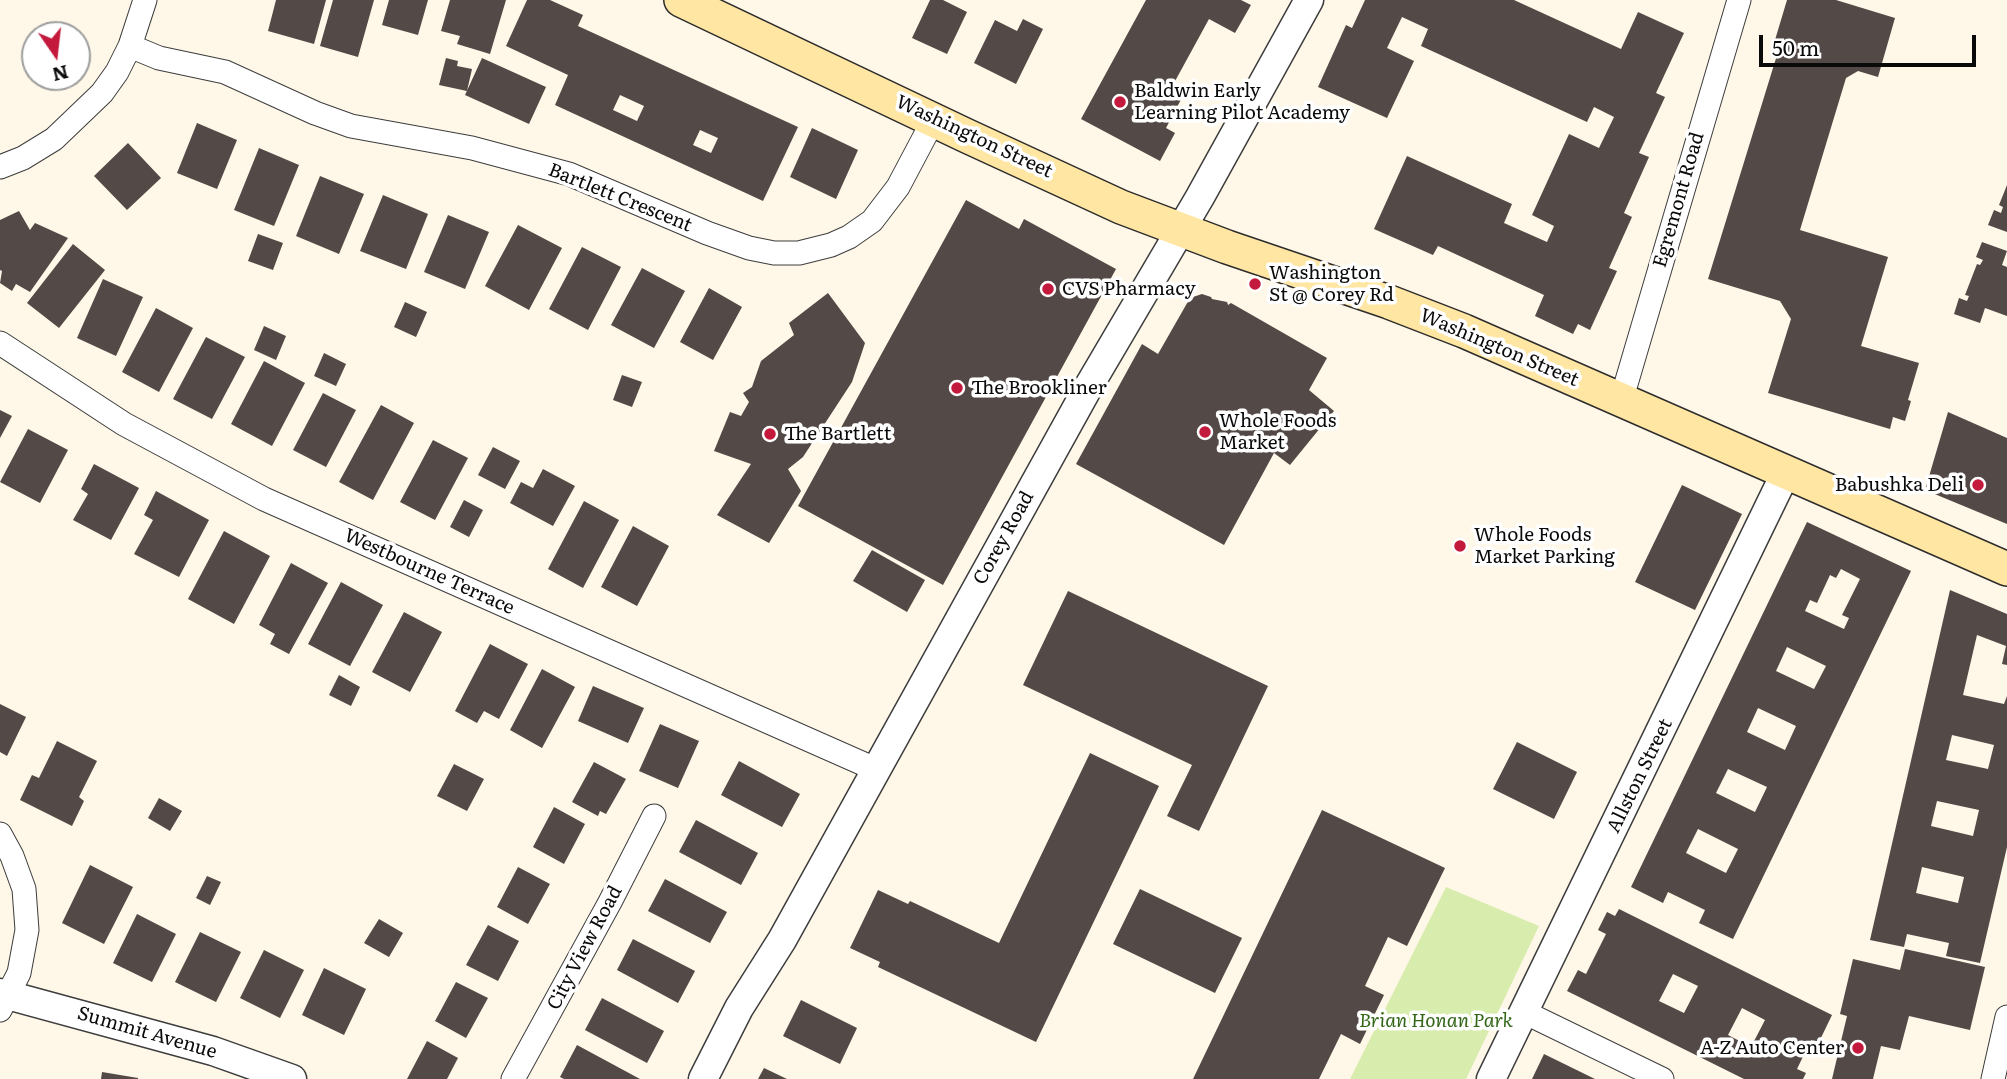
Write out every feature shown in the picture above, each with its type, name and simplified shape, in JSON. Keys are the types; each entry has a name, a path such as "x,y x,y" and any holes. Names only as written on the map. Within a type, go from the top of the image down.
{"main road":[{"name":"Washington Street","path":"681,0 1121,207 1464,331 2007,569"}],"street":[{"path":"0,167 37,150 66,129 111,80 130,46 145,0"},
{"name":"Corey Road","path":"703,1079 739,1008 782,940 1090,384 1181,229 1309,0"},
{"name":"Egremont Road","path":"1621,401 1739,0"},
{"name":"Bartlett Crescent","path":"130,46 159,58 225,72 315,113 351,126 483,151 569,174 707,233 749,248 774,253 799,253 831,245 849,237 872,221 898,187 934,119"},
{"name":"Westbourne Terrace","path":"0,343 124,424 264,499 875,769"},
{"name":"Allston Street","path":"1492,1079 1786,472"},
{"name":"City View Road","path":"513,1079 654,816"},
{"path":"0,834 12,856 24,890 27,930 19,972 3,999"},
{"name":"Summit Avenue","path":"3,999 213,1051 292,1079"},
{"path":"1524,1012 1662,1079"},
{"path":"1993,1079 2007,1017"}],"green space":[{"name":"Brian Honan Park","path":"1446,887 1539,926 1466,1079 1350,1079"}],"building":[{"path":"276,0 326,0 314,44 268,31"},
{"path":"333,0 374,0 358,57 320,46"},
{"path":"389,0 428,0 418,35 382,25"},
{"path":"450,0 506,0 490,54 457,44 460,36 441,31"},
{"path":"527,0 550,0 583,15 578,26 798,127 763,201 555,105 568,75 506,46","holes":["620,95 644,106 637,121 613,110","700,130 718,138 711,153 693,145"]},
{"path":"930,0 943,0 967,12 947,54 912,38"},
{"path":"1146,0 1241,0 1251,5 1235,33 1209,19 1174,83 1186,90 1166,128 1175,133 1160,161 1081,119"},
{"path":"1365,0 1514,0 1621,49 1638,12 1684,33 1656,93 1665,97 1639,153 1649,157 1624,213 1632,217 1609,268 1617,271 1590,330 1578,324 1573,334 1535,316 1544,295 1438,246 1433,255 1374,229 1407,156 1512,204 1504,223 1547,242 1554,226 1532,215 1569,134 1599,148 1614,117 1594,107 1587,122 1421,46 1428,29 1402,17 1387,48 1414,61 1387,118 1318,87 1346,25 1352,28"},
{"path":"1787,0 1836,0 1895,18 1878,77 1858,71 1846,78 1800,230 1888,257 1861,346 1919,363 1905,421 1893,417 1890,429 1768,393 1791,319 1780,301 1708,279 1781,42 1775,40"},
{"path":"1023,19 1043,29 1016,84 974,63 995,20 1017,31"},
{"path":"446,58 458,61 457,66 472,69 467,91 439,85"},
{"path":"482,58 546,87 529,124 465,95"},
{"path":"197,123 237,140 217,189 177,173"},
{"path":"812,128 858,150 836,199 790,177"},
{"path":"128,143 161,178 127,210 94,176"},
{"path":"259,148 299,165 274,226 234,210"},
{"path":"320,176 364,194 339,254 296,236"},
{"path":"2007,185 2007,232 1988,225 1994,210 2001,213 2003,207 1999,205"},
{"path":"383,195 428,214 406,269 360,251"},
{"name":"The Brookliner","path":"966,200 1019,229 1024,219 1116,269 943,585 798,506"},
{"path":"19,211 30,230 35,223 68,238 30,292 16,284 12,291 0,283 0,220"},
{"path":"448,215 489,232 465,289 424,272"},
{"path":"518,225 562,248 529,310 485,286"},
{"path":"258,234 283,243 273,270 248,261"},
{"path":"1982,242 2007,251 2002,265 2007,267 2007,316 1985,308 1980,323 1954,314 1959,298 1967,301 1969,296 1965,295 1977,264 1980,265 1983,260 1976,257"},
{"path":"73,244 105,270 59,328 27,303"},
{"path":"582,247 621,267 588,330 549,309"},
{"path":"642,268 685,291 654,348 611,325"},
{"path":"103,279 143,297 116,356 77,338"},
{"path":"709,288 742,307 713,360 680,342"},
{"name":"The Bartlett","path":"828,293 865,343 852,382 803,457 788,469 801,491 769,543 717,515 751,464 714,451 730,412 741,416 749,402 743,393 752,387 761,361 794,335 789,323"},
{"name":"Whole Foods Market","path":"1202,294 1227,302 1228,305 1231,303 1327,358 1309,390 1334,411 1290,465 1274,453 1224,545 1076,464 1142,344 1158,354 1190,298"},
{"path":"405,302 427,312 416,337 394,327"},
{"path":"156,308 193,328 159,392 122,372"},
{"path":"264,326 286,336 276,360 254,350"},
{"path":"206,337 245,357 212,419 173,399"},
{"path":"324,353 346,364 336,386 314,376"},
{"path":"264,361 305,383 272,446 231,424"},
{"path":"622,375 642,382 632,407 613,400"},
{"path":"323,393 356,410 326,467 293,450"},
{"path":"381,405 414,423 373,500 339,482"},
{"path":"0,410 12,416 0,438"},
{"path":"1948,412 2007,438 2007,524 1925,490"},
{"path":"28,429 68,450 40,503 0,482"},
{"path":"433,440 468,458 435,520 400,502"},
{"path":"493,447 520,461 505,489 478,475"},
{"path":"94,464 139,488 111,540 73,520 88,494 81,489"},
{"path":"543,469 575,486 553,526 510,503 521,482 533,488"},
{"path":"1682,485 1742,514 1695,610 1635,582"},
{"path":"156,491 209,520 179,577 134,554 153,520 144,515"},
{"path":"464,500 483,510 469,537 450,527"},
{"path":"584,501 619,520 583,588 548,569"},
{"path":"1807,522 1911,571 1733,939 1699,923 1705,910 1668,892 1663,903 1631,887","holes":["1841,569 1860,579 1842,615 1849,618 1844,629 1805,611 1810,600 1817,603 1830,575 1836,578","1787,647 1826,666 1814,689 1776,671","1758,708 1796,726 1785,750 1747,732","1728,769 1767,787 1755,812 1716,793","1698,829 1738,849 1726,873 1686,853"]},
{"path":"633,526 669,546 637,606 601,587"},
{"path":"224,531 270,556 234,624 188,599"},
{"path":"872,550 925,580 907,612 853,581"},
{"path":"291,563 328,583 289,654 270,644 275,634 259,625"},
{"path":"341,582 383,605 350,666 308,644"},
{"path":"1950,590 2007,614 2007,665 2002,664 2006,646 1977,635 1963,695 2004,704 2007,696 2007,847 1980,963 1946,956 1949,943 1907,934 1904,947 1870,940","holes":["1952,735 1994,745 1988,769 1946,760","1937,801 1979,810 1973,836 1931,826","1922,867 1964,877 1958,903 1916,893"]},
{"path":"1068,591 1268,686 1199,831 1167,816 1192,765 1023,685"},
{"path":"404,612 442,632 410,692 372,672"},
{"path":"490,644 528,664 499,719 484,711 477,723 455,711"},
{"path":"542,669 575,687 542,748 510,730"},
{"path":"339,675 360,687 351,706 329,695"},
{"path":"593,686 644,708 628,743 578,721"},
{"path":"0,704 26,717 7,756 0,752"},
{"path":"660,724 699,741 678,788 639,771"},
{"path":"57,741 97,761 79,797 84,801 72,826 20,800 32,775 39,778"},
{"path":"1517,742 1577,772 1554,819 1493,789"},
{"path":"1090,753 1159,786 1036,1042 878,967 880,962 850,948 878,890 908,904 910,901 999,943"},
{"path":"739,761 800,794 782,827 721,795"},
{"path":"594,762 626,779 606,814 600,811 598,816 572,802"},
{"path":"454,764 484,779 467,811 437,796"},
{"path":"159,798 182,811 170,831 148,818"},
{"path":"554,807 585,824 564,864 533,847"},
{"path":"1322,810 1445,868 1407,946 1388,937 1365,986 1384,995 1360,1044 1341,1034 1319,1079 1193,1079"},
{"path":"696,820 758,853 741,885 679,852"},
{"path":"90,865 133,887 104,944 62,923"},
{"path":"518,867 550,884 528,924 497,907"},
{"path":"207,876 221,882 210,905 196,898"},
{"path":"665,879 727,912 710,943 648,911"},
{"path":"1140,889 1242,938 1215,993 1113,944"},
{"path":"1619,909 1832,1015 1818,1044 1811,1040 1797,1069 1806,1073 1803,1079 1744,1079 1567,991 1578,970 1586,974 1606,934 1598,930 1607,912 1615,916","holes":["1673,974 1698,986 1684,1013 1659,1001","1742,1008 1765,1020 1751,1047 1728,1035"]},
{"path":"137,914 176,934 152,982 113,963"},
{"path":"379,919 403,933 389,957 364,943"},
{"path":"488,925 519,941 498,981 466,965"},
{"path":"200,932 241,952 216,1002 175,982"},
{"path":"633,939 695,971 678,1003 617,970"},
{"path":"1905,949 1985,967 1970,1030 1909,1016 1900,1050 1881,1046 1873,1079 1832,1079 1847,1016 1840,1014 1853,959 1900,970"},
{"path":"264,950 304,970 280,1018 240,998"},
{"path":"324,968 366,989 344,1035 302,1015"},
{"path":"456,982 488,998 466,1038 435,1021"},
{"path":"602,998 664,1031 647,1063 585,1030"},
{"path":"801,1000 857,1028 840,1064 783,1036"},
{"path":"427,1041 458,1058 447,1079 407,1079"},
{"path":"577,1045 640,1079 560,1077"},
{"path":"1544,1054 1595,1079 1532,1079"},
{"path":"764,1068 787,1079 758,1079"},
{"path":"102,1072 138,1078 138,1079 101,1079"}],"place":[{"name":"Baldwin Early Learning Pilot Academy","path":"1120,102"},
{"name":"Washington St @ Corey Rd","path":"1255,284"},
{"name":"CVS Pharmacy","path":"1048,289"},
{"name":"The Brookliner","path":"957,388"},
{"name":"Whole Foods Market","path":"1205,432"},
{"name":"The Bartlett","path":"770,434"},
{"name":"Babushka Deli","path":"1978,485"},
{"name":"Whole Foods Market Parking","path":"1460,546"},
{"name":"A-Z Auto Center","path":"1858,1048"}]}
